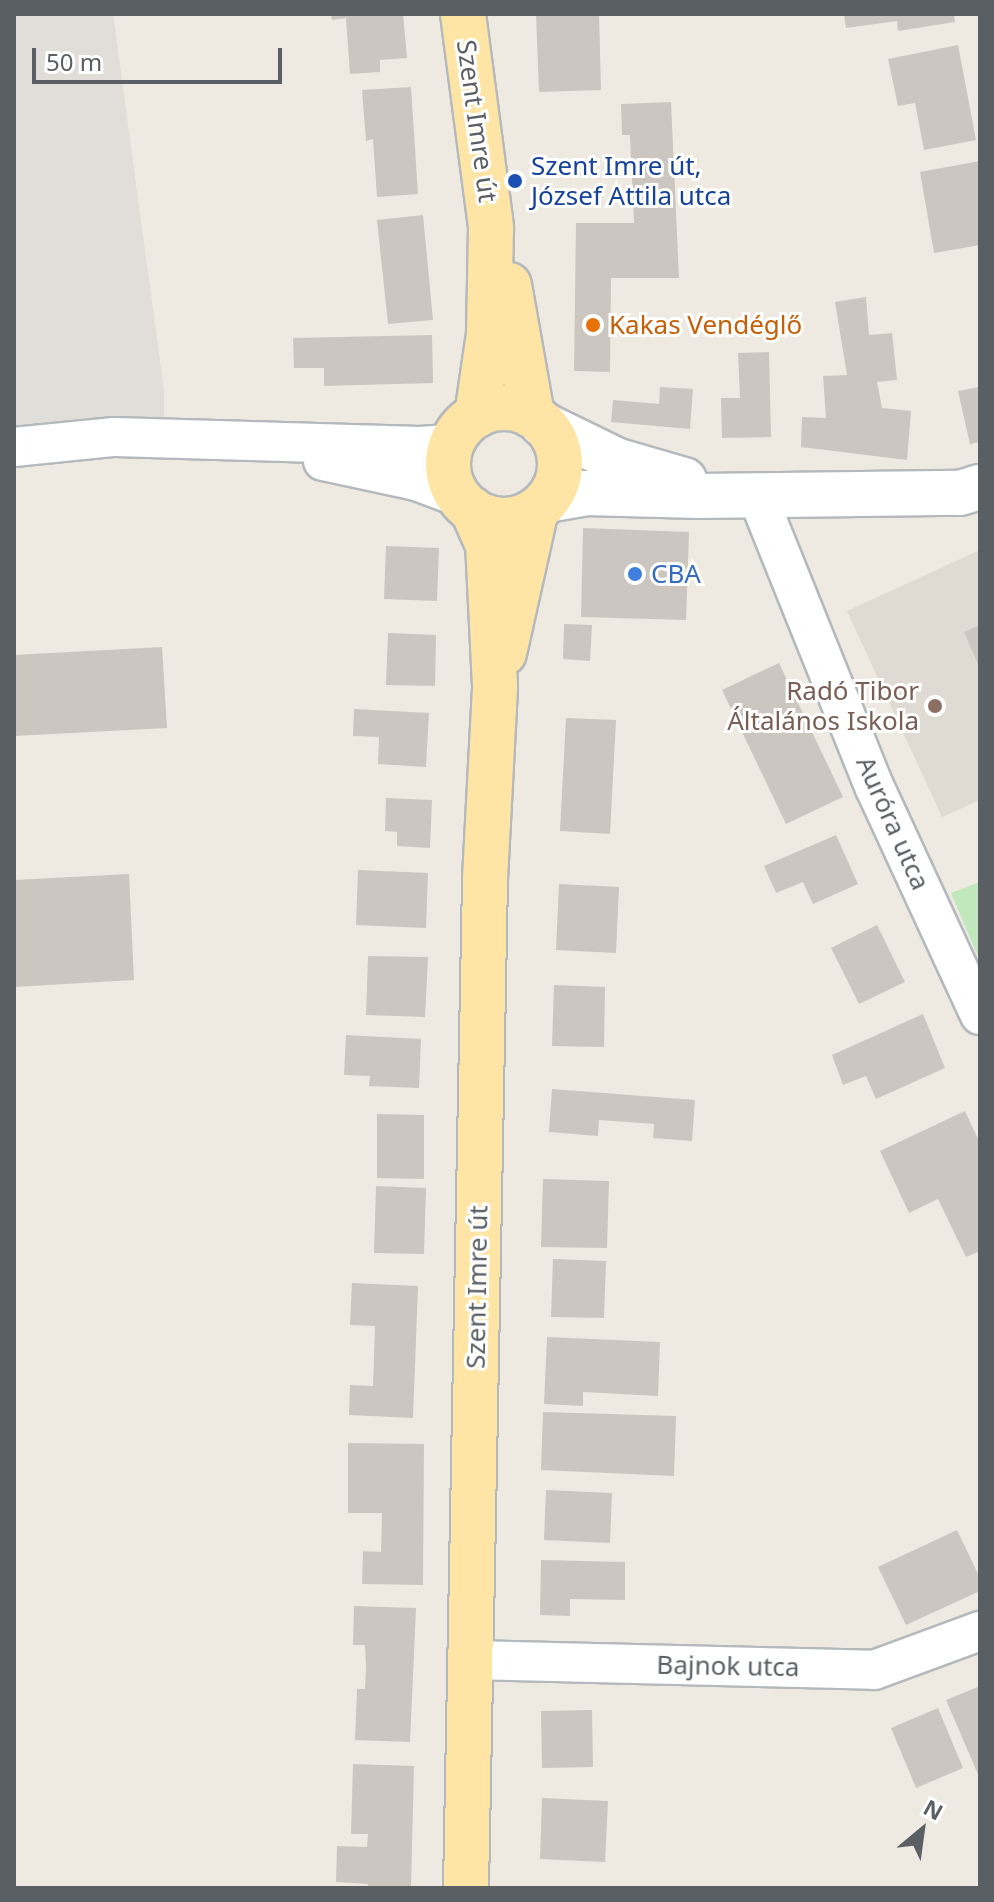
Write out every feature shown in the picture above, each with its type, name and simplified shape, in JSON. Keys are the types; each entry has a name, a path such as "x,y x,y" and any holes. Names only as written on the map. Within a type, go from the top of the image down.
{"main road":[{"name":"Szent Imre út","path":"463,14 491,228 489,334 464,430"},
{"name":"Szent Imre út","path":"491,228 511,291 537,420"},
{"path":"501,408 537,420 553,436 560,469 542,505 504,520 487,517 465,503 448,466 464,430 501,408"},
{"name":"Szent Imre út","path":"465,503 488,545 495,686 485,879 466,1888"},
{"name":"Szent Imre út","path":"495,686 542,505"}],"street":[{"path":"537,420 618,461 757,495"},
{"path":"14,447 115,437 226,442 464,430"},
{"path":"226,442 416,481 465,503"},
{"path":"542,505 585,493 960,493 980,487"},
{"name":"Auróra utca","path":"757,495 875,788 980,1015"},
{"name":"Bajnok utca","path":"469,1660 874,1670 980,1631"}],"shaded area":[{"path":"14,14 113,14 164,390 164,439 14,447"},
{"name":"Radó Tibor Általános Iskola","path":"980,550 980,800 942,817 847,611"}],"green space":[{"path":"980,882 980,961 951,893"}],"building":[{"path":"331,14 403,14 407,58 380,60 380,72 350,74 346,18 332,20"},
{"path":"536,14 599,14 601,90 539,92"},
{"path":"844,14 954,14 955,22 898,31 897,21 846,28"},
{"path":"958,45 976,140 924,150 915,103 898,106 888,59"},
{"path":"411,87 418,194 377,197 373,139 366,141 362,90"},
{"path":"671,102 679,278 611,278 610,372 574,371 576,223 634,223 630,135 622,135 621,104"},
{"path":"980,161 980,245 934,253 920,172"},
{"path":"423,215 433,320 388,324 377,220"},
{"path":"866,297 869,335 892,333 897,380 877,382 882,408 911,411 907,460 801,447 802,417 826,418 823,376 847,375 835,302"},
{"path":"432,335 433,383 324,386 324,368 294,368 293,338"},
{"path":"769,352 771,437 722,438 721,398 740,398 738,353"},
{"path":"660,387 693,389 690,429 611,422 613,400 659,404"},
{"path":"980,387 980,442 970,444 958,391"},
{"name":"CBA","path":"583,528 689,532 686,620 581,617"},
{"path":"386,546 439,548 437,601 384,599"},
{"path":"564,624 592,625 590,661 563,659"},
{"name":"Radó Tibor Általános Iskola","path":"980,625 980,669 964,632"},
{"path":"388,633 436,635 435,686 386,685"},
{"path":"162,647 167,728 14,736 14,655"},
{"path":"779,663 843,797 786,824 722,690"},
{"path":"354,709 429,713 426,767 378,764 379,737 353,736"},
{"path":"566,718 616,720 610,834 560,831"},
{"path":"386,798 432,800 430,848 397,846 397,832 385,831"},
{"path":"836,835 858,884 813,904 803,882 776,893 764,866"},
{"path":"358,870 428,873 426,928 356,925"},
{"path":"129,874 134,980 14,987 14,880"},
{"path":"559,884 619,887 616,953 556,950"},
{"path":"877,925 905,982 859,1004 831,948"},
{"path":"368,956 428,957 425,1017 366,1015"},
{"path":"554,985 605,987 604,1047 552,1046"},
{"path":"923,1014 945,1068 876,1099 866,1076 843,1085 832,1055"},
{"path":"346,1035 421,1039 419,1088 369,1086 370,1076 344,1075"},
{"path":"552,1089 695,1100 692,1141 653,1138 654,1124 599,1120 598,1136 549,1132"},
{"path":"965,1111 980,1143 980,1251 966,1257 938,1199 909,1213 880,1151"},
{"path":"377,1114 424,1115 424,1179 377,1178"},
{"path":"543,1179 609,1181 607,1248 541,1247"},
{"path":"376,1186 426,1188 424,1254 374,1253"},
{"path":"553,1259 606,1261 604,1318 551,1317"},
{"path":"352,1283 418,1286 413,1418 349,1415 350,1385 373,1386 375,1326 350,1325"},
{"path":"547,1337 660,1342 658,1396 583,1392 583,1406 544,1404"},
{"path":"543,1412 676,1416 674,1476 541,1470"},
{"path":"348,1443 424,1444 423,1585 362,1584 363,1551 381,1552 382,1513 348,1513"},
{"path":"546,1490 612,1493 610,1543 544,1540"},
{"path":"957,1530 980,1578 980,1591 906,1625 878,1567"},
{"path":"541,1560 625,1562 625,1600 570,1599 570,1616 540,1615"},
{"path":"354,1606 416,1608 410,1742 355,1740 357,1689 365,1689 366,1667 365,1645 353,1645"},
{"path":"980,1686 980,1779 946,1700"},
{"path":"938,1708 963,1768 916,1788 891,1728"},
{"path":"592,1710 593,1767 542,1768 541,1711"},
{"path":"353,1764 414,1766 411,1888 368,1888 368,1884 336,1882 337,1846 367,1847 368,1834 351,1834"},
{"path":"542,1798 608,1801 605,1862 540,1859"}],"place":[{"name":"Szent Imre út, József Attila utca","path":"515,181"},
{"name":"Kakas Vendéglő","path":"593,325"},
{"name":"CBA","path":"635,574"},
{"name":"Radó Tibor Általános Iskola","path":"935,706"}]}
